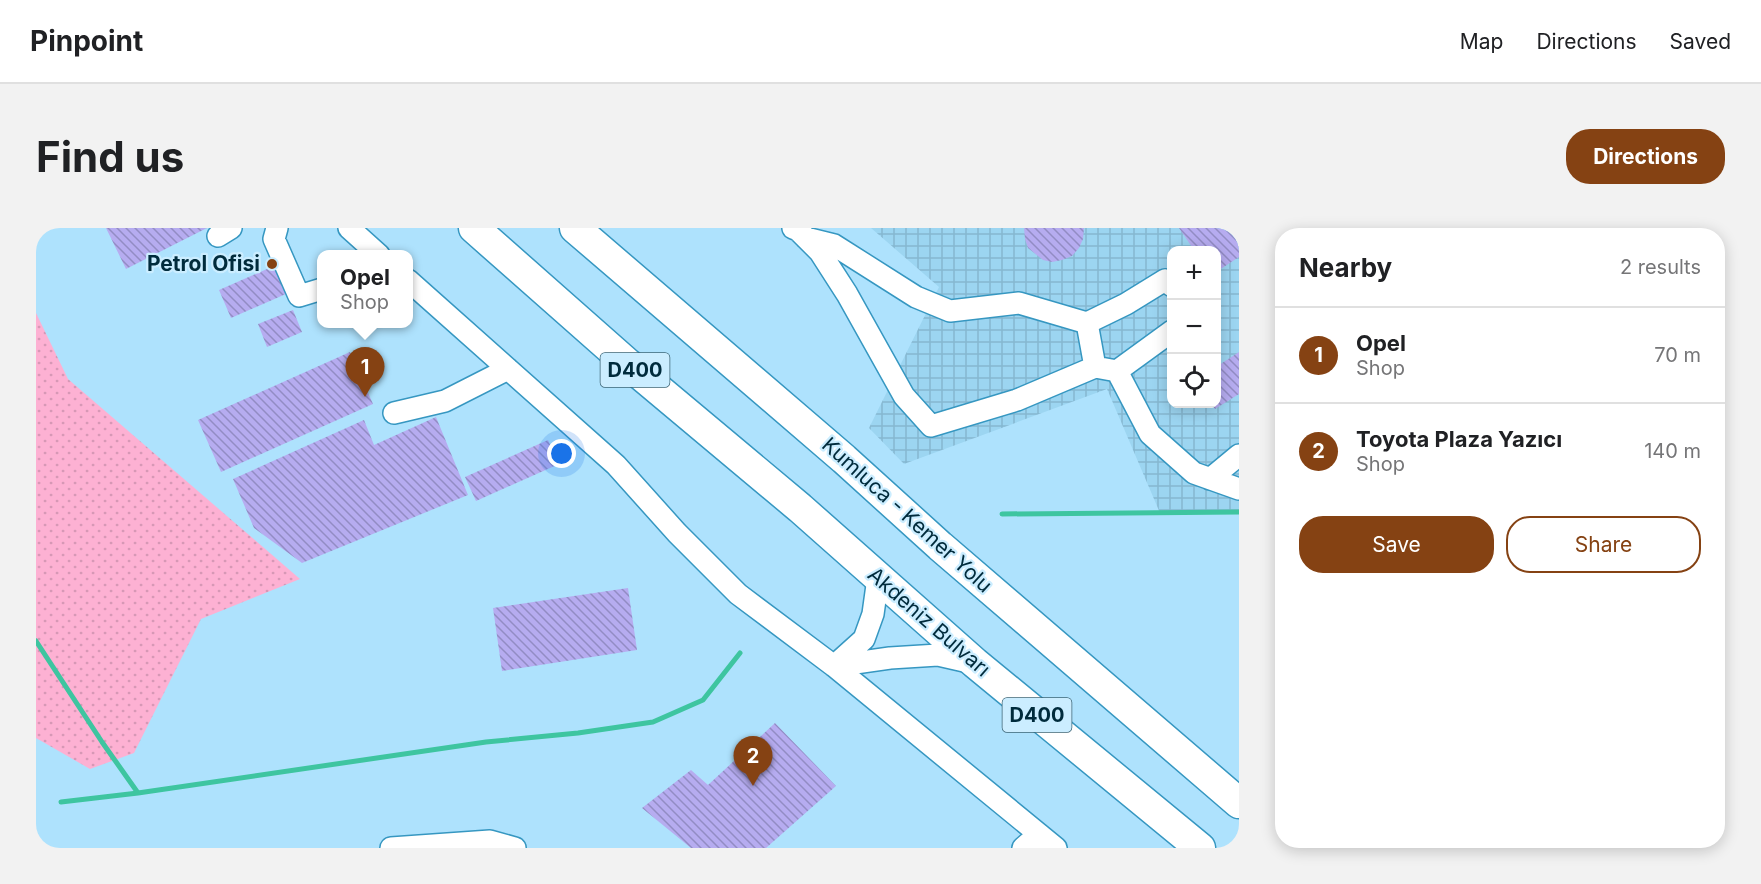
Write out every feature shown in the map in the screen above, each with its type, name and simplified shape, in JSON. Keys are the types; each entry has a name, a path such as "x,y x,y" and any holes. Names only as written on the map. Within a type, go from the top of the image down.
{"highway":[{"name":"Akdeniz Bulvarı","path":"474,228 628,364 800,508 975,663 1200,848"},
{"name":"Kumluca - Kemer Yolu","path":"575,228 1239,803"}],"street":[{"path":"277,228 274,239 299,296 317,290"},
{"path":"349,228 373,250"},
{"path":"800,233 834,244 916,297 950,311 1019,303 1087,323 1126,304 1165,280 1167,282"},
{"path":"800,233 820,252 847,294 904,396 931,426 1017,400 1095,367 1117,371 1167,335"},
{"path":"413,284 616,465 677,534 738,594 834,666 1056,848"},
{"path":"1087,323 1095,367"},
{"path":"394,413 445,401 508,369"},
{"path":"1117,371 1150,434 1194,473 1239,489"},
{"path":"1210,479 1239,455"},
{"path":"834,666 864,639 873,614 878,578"},
{"path":"834,666 890,658 938,656 975,663"},
{"path":"1023,848 1039,834"},
{"path":"391,848 490,841 515,848"}],"shaded area":[{"path":"871,228 1239,228 1239,510 1160,513 1107,389 904,464 869,428 939,287"},
{"path":"36,313 68,379 300,579 201,619 134,753 90,769 36,738"}],"building":[{"path":"106,228 207,228 126,269"},
{"path":"1024,228 1084,228 1083,239 1072,256 1052,262 1043,260 1028,248"},
{"path":"1179,228 1236,228 1239,232 1239,257 1221,269 1221,246 1191,246"},
{"path":"292,258 304,286 231,318 219,290"},
{"path":"293,310 302,332 267,347 258,324"},
{"path":"350,352 373,404 221,472 198,420"},
{"path":"1239,352 1239,394 1221,405 1221,364"},
{"path":"436,417 468,495 302,563 254,528 233,479 364,420 374,445"},
{"path":"548,440 559,464 476,501 465,477"},
{"path":"628,588 637,650 502,671 493,608"},
{"path":"775,723 836,786 766,848 691,848 642,808 691,770 708,785"}],"waterway":[{"path":"1002,514 1239,512"},
{"path":"36,641 138,793 486,742 578,733 653,722 703,700 740,653"},
{"path":"61,802 138,793"}],"place":[{"name":"Petrol Ofisi","path":"272,264"},
{"name":"Opel","path":"365,397"},
{"name":"Toyota Plaza Yazıcı","path":"753,786"}]}
